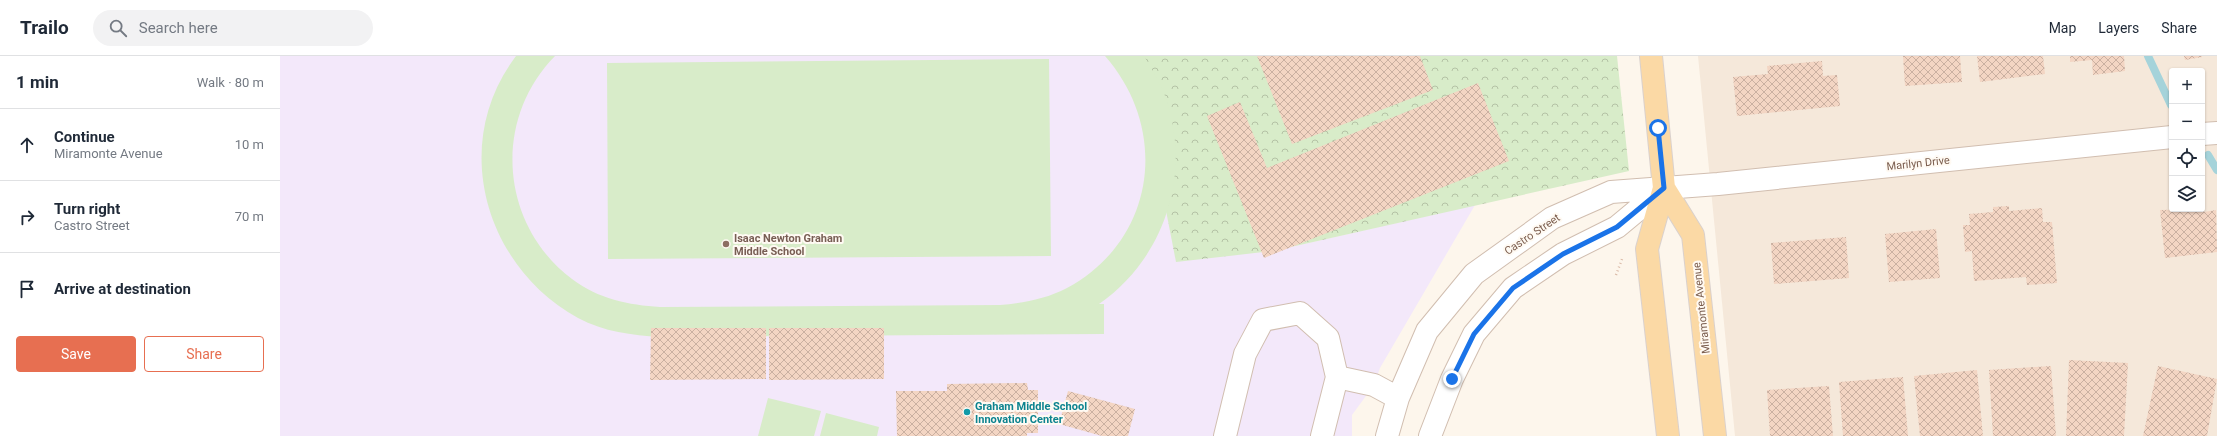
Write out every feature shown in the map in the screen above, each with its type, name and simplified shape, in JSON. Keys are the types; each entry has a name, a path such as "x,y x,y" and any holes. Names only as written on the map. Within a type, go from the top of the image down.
{"main road":[{"name":"Miramonte Avenue","path":"1651,56 1664,188 1647,249 1668,436"},
{"name":"Miramonte Avenue","path":"1664,188 1693,235 1714,436"}],"street":[{"path":"2205,134 2217,133"},
{"name":"Marilyn Drive","path":"1664,188 2169,137"},
{"name":"Castro Street","path":"1387,436 1398,398 1427,330 1474,274 1552,218 1611,192 1664,188"},
{"path":"1430,436 1452,379 1474,334 1513,288 1563,254 1617,227 1664,188"},
{"path":"1225,436 1245,354 1263,320 1300,313 1328,338 1337,377 1322,436"},
{"path":"1337,377 1374,385 1398,398"}],"path":[{"path":"1616,274 1622,256"}],"shaded area":[{"name":"Isaac Newton Graham Middle School","path":"280,56 1136,56 1273,251 1475,205 1380,368 1374,385 1352,415 1352,436 280,436"},
{"path":"1698,56 2217,56 2217,436 1735,436"}],"green space":[{"path":"516,56 555,56 535,82 521,110 514,140 513,171 518,202 530,230 548,257 572,279 592,292 625,303 660,307 1000,305 1034,300 1067,288 1097,267 1120,242 1135,213 1144,182 1145,149 1139,117 1126,85 1105,56 1144,56 1157,78 1167,102 1174,130 1176,158 1173,187 1166,214 1155,240 1140,264 1122,285 1099,304 1104,304 1104,334 660,337 618,332 598,327 578,318 546,296 520,268 500,236 487,201 482,164 484,127 496,90"},
{"path":"1136,56 1617,56 1629,171 1273,251 1176,262"},
{"path":"1049,59 1051,256 608,259 607,63"},
{"path":"768,398 821,411 814,436 758,436"},
{"path":"826,413 879,427 877,436 820,436"}],"building":[{"path":"1257,56 1420,56 1433,90 1292,144"},
{"path":"1903,56 1960,56 1962,82 1905,86"},
{"path":"1977,56 2043,56 2045,74 1980,82"},
{"path":"2070,56 2124,56 2125,71 2093,75 2092,60 2070,62"},
{"path":"2184,56 2202,56 2202,57 2185,60"},
{"path":"1822,61 1823,76 1837,75 1840,106 1737,116 1733,77 1768,74 1767,66"},
{"path":"1478,83 1509,161 1264,258 1207,116 1240,102 1267,168"},
{"path":"2009,206 2009,211 2042,208 2043,222 2052,222 2057,283 2027,285 2026,277 1974,281 1972,251 1965,252 1963,225 1970,225 1969,214 1993,212 1993,207"},
{"path":"2160,210 2169,210 2169,212 2205,212 2216,210 2217,252 2165,258"},
{"path":"1936,229 1940,278 1889,282 1885,234"},
{"path":"1846,237 1849,278 1774,284 1771,243"},
{"path":"651,328 766,328 766,379 650,380"},
{"path":"769,328 884,328 884,379 769,380"},
{"path":"2069,360 2128,363 2124,436 2066,436"},
{"path":"2051,366 2056,436 1993,436 1989,370"},
{"path":"2158,366 2217,379 2207,436 2143,436"},
{"path":"1977,370 1983,436 1920,436 1914,376"},
{"path":"1903,377 1908,436 1843,436 1839,382"},
{"name":"Graham Middle School Innovation Center","path":"1027,383 1028,390 1038,390 1038,433 1027,433 1027,436 897,436 896,391 947,391 947,384"},
{"path":"1829,386 1833,436 1770,436 1767,390"},
{"path":"1068,391 1135,409 1128,436 1102,436 1059,424"}],"waterway":[{"path":"2148,56 2171,104"},
{"path":"2208,155 2217,170"}],"place":[{"name":"Isaac Newton Graham Middle School","path":"726,244"},
{"name":"Graham Middle School Innovation Center","path":"967,412"}],"route":[{"path":"1452,379 1474,334 1513,288 1563,254 1617,227 1664,188 1658,128"}]}
